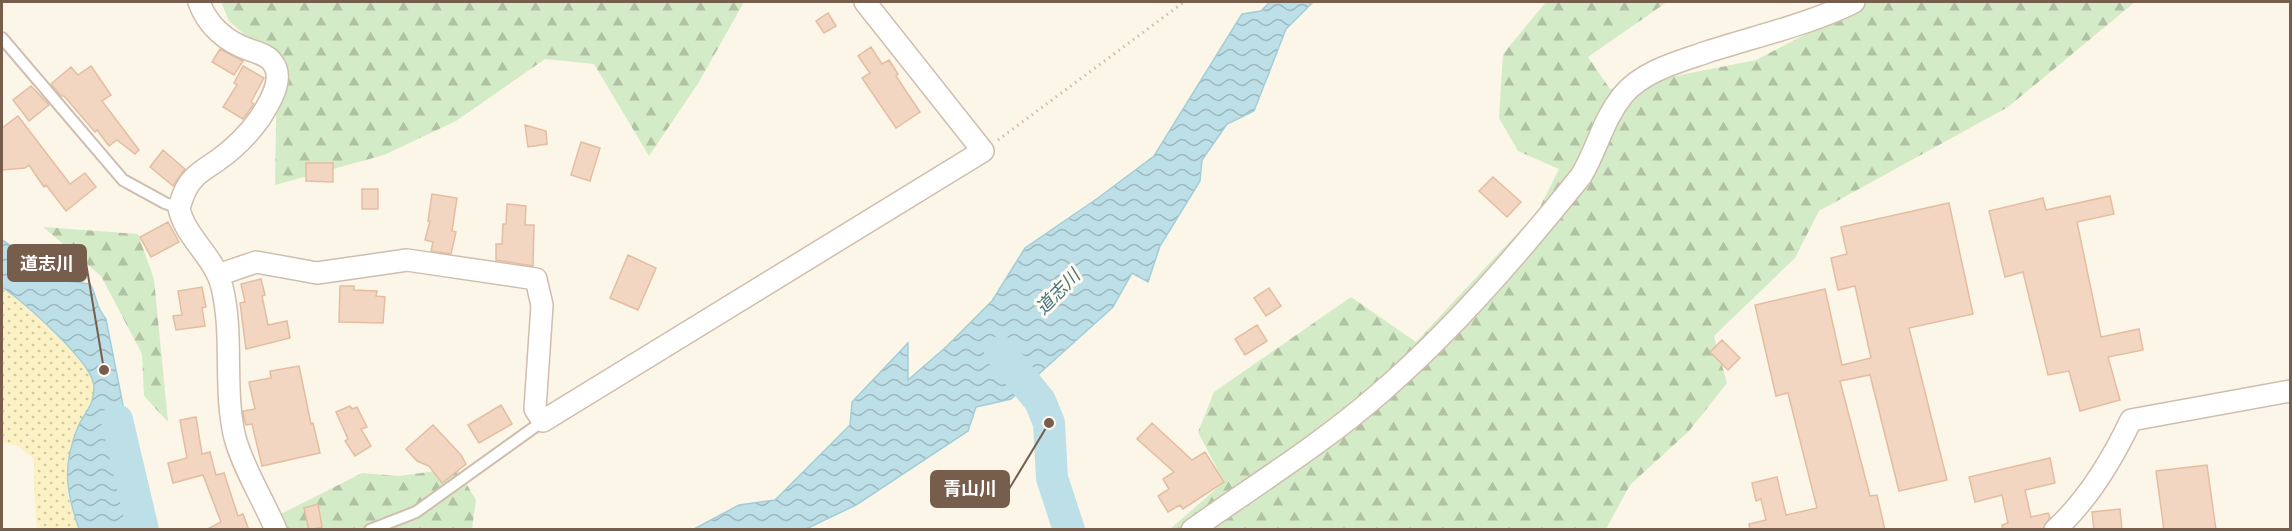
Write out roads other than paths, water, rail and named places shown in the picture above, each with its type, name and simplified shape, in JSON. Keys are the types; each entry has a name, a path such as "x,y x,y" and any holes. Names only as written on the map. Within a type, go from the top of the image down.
{"street":[{"path":"199,2 205,17 223,36 268,58 274,64 277,73 277,83 264,111 249,133 191,180 179,208 184,224 212,262 218,275 227,315 230,402 235,436 246,468 276,530"},
{"path":"218,275 256,262 317,273 407,260 536,279 542,304 535,410 543,421 983,152 865,2"},
{"path":"1192,530 1285,466 1357,412 1444,334 1498,276 1581,176 1589,163 1608,116 1630,88 1641,79 1671,65 1797,24 1854,2"},
{"path":"2055,530 2065,521 2111,462 2131,420 2290,391"}],"lane":[{"path":"2,38 123,180 179,208"},
{"path":"370,530 416,512 543,421"}],"water":[{"path":"1270,2 1313,2 1286,29 1254,111 1227,124 1202,160 1200,181 1160,246 1148,282 1132,273 1113,307 1011,399 976,407 968,431 856,505 806,529 694,529 739,505 775,500 850,425 852,402 908,343 908,380 946,347 992,301 1025,248 1154,156 1242,14 1261,11"},
{"path":"2,240 66,281 90,284 106,319 130,441 124,476 150,529 79,529 71,503 68,466 73,441 91,404 94,386 91,375 70,348 40,318 2,287"}],"waterway":[{"path":"1000,352 1040,401 1049,423 1052,478 1069,530"},
{"name":"道志川","path":"117,420 143,530"}],"place":[{"name":"道志川","path":"104,370"},
{"name":"青山川","path":"1049,423"}]}
